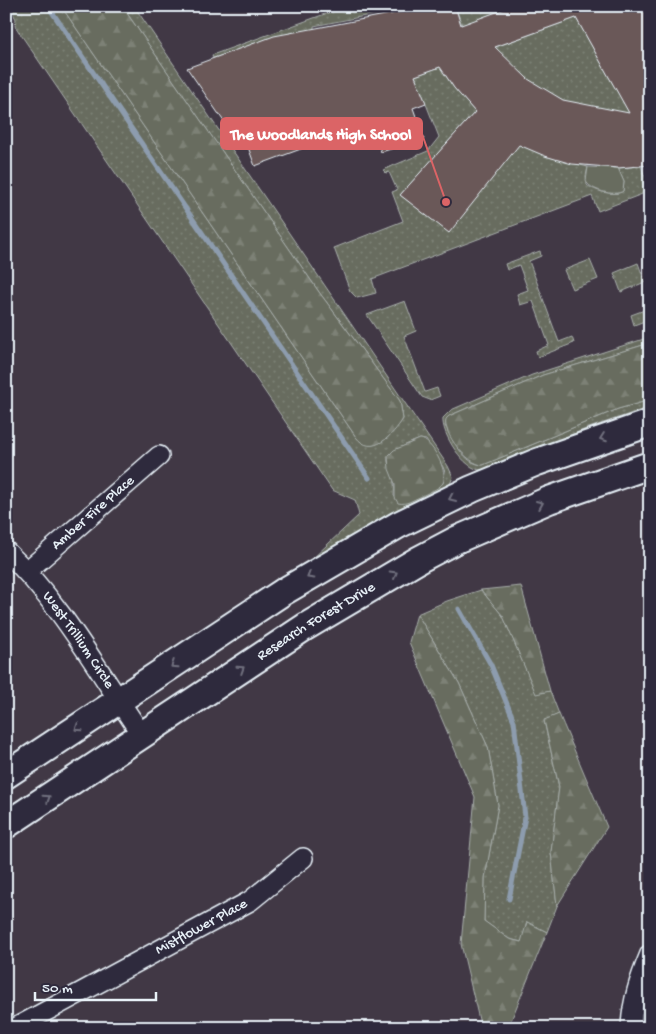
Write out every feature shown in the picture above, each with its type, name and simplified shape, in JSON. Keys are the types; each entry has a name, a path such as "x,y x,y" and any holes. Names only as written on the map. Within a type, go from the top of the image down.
{"main road":[{"path":"6,775 283,592 398,525 472,489 537,462 650,423"},
{"name":"Research Forest Drive","path":"6,825 306,627 420,558 456,540 549,500 650,465"}],"street":[{"name":"Amber Fire Place","path":"27,570 158,456"},
{"name":"West Trillium Circle","path":"6,551 27,570 87,653 142,735"},
{"name":"Mistflower Place","path":"15,1028 250,901 303,858"},
{"path":"631,1028 632,1012 639,980 650,954"}],"green space":[{"path":"9,6 61,6 356,437 362,443 369,445 382,442 403,419 400,401 319,292 122,6 134,6 448,466 453,477 450,484 364,529 311,560 359,515 355,500 332,490 15,26 16,19","holes":["420,439 426,440 445,472 443,483 407,503 394,496 394,483 388,461 389,456 403,446"]},
{"path":"61,6 122,6 319,292 400,401 403,419 394,432 382,442 369,445 362,443 356,437"},
{"path":"347,6 417,6 314,26 314,29 213,58 212,55"},
{"path":"455,6 513,6 462,25"},
{"path":"576,18 639,130 626,131 618,111 608,114 563,100 476,54"},
{"path":"440,67 454,88 475,112 400,195 449,232 512,140 545,156 588,167 587,185 605,192 620,193 623,191 624,182 618,168 641,166 650,191 598,211 592,196 372,279 376,293 357,298 350,291 334,248 403,221 392,192 397,190 389,172 386,173 383,170 428,151 439,137 415,76"},
{"path":"588,167 618,168 624,182 623,191 609,193 592,187 586,181"},
{"path":"540,251 541,256 529,261 559,342 572,337 574,343 538,357 536,351 549,345 533,301 520,305 517,294 528,290 519,265 507,270 505,264"},
{"path":"590,260 598,279 572,289 564,270"},
{"path":"638,263 645,282 621,292 614,273"},
{"path":"405,301 416,331 404,336 425,392 437,388 440,396 430,400 422,397 367,315"},
{"path":"650,308 650,319 634,325 631,315"},
{"path":"650,337 650,343 543,375 451,415 447,418 445,426 460,451 470,461 483,465 618,409 650,400 650,407 586,429 482,470 468,465 450,442 443,425 443,418 451,410 532,375"},
{"path":"650,343 650,400 618,409 483,465 470,460 457,447 448,432 446,419 449,416 543,375"},
{"path":"420,439 429,444 438,457 443,471 443,483 436,489 409,502 398,503 395,498 395,484 389,469 388,456 394,450"},
{"path":"521,586 550,691 536,694 503,616 481,590"},
{"path":"481,590 503,616 536,693 550,691 559,714 544,721 559,787 551,852 557,906 547,932 527,922 522,942 509,939 484,921 485,878 498,805 488,747 459,683 417,614 447,601"},
{"path":"417,614 459,683 488,747 498,805 485,878 484,921 509,939 521,942 527,922 547,932 508,1028 481,1028 461,944 475,797 409,642"},
{"path":"559,714 607,827 557,906 551,852 559,787 544,720"}],"building":[{"path":"433,6 455,6 461,25 513,6 650,6 650,165 618,168 572,164 545,156 519,145 449,233 400,195 475,112 454,88 440,67 415,76 426,103 413,108 424,139 381,152 371,123 255,166 244,136 236,139 187,68 274,36","holes":["576,18 629,113 563,100 528,79 495,47"]}],"waterway":[{"path":"48,6 369,478"},
{"path":"459,609 491,665 514,721 525,817 509,899"}],"place":[{"name":"The Woodlands High School","path":"446,202"}]}
